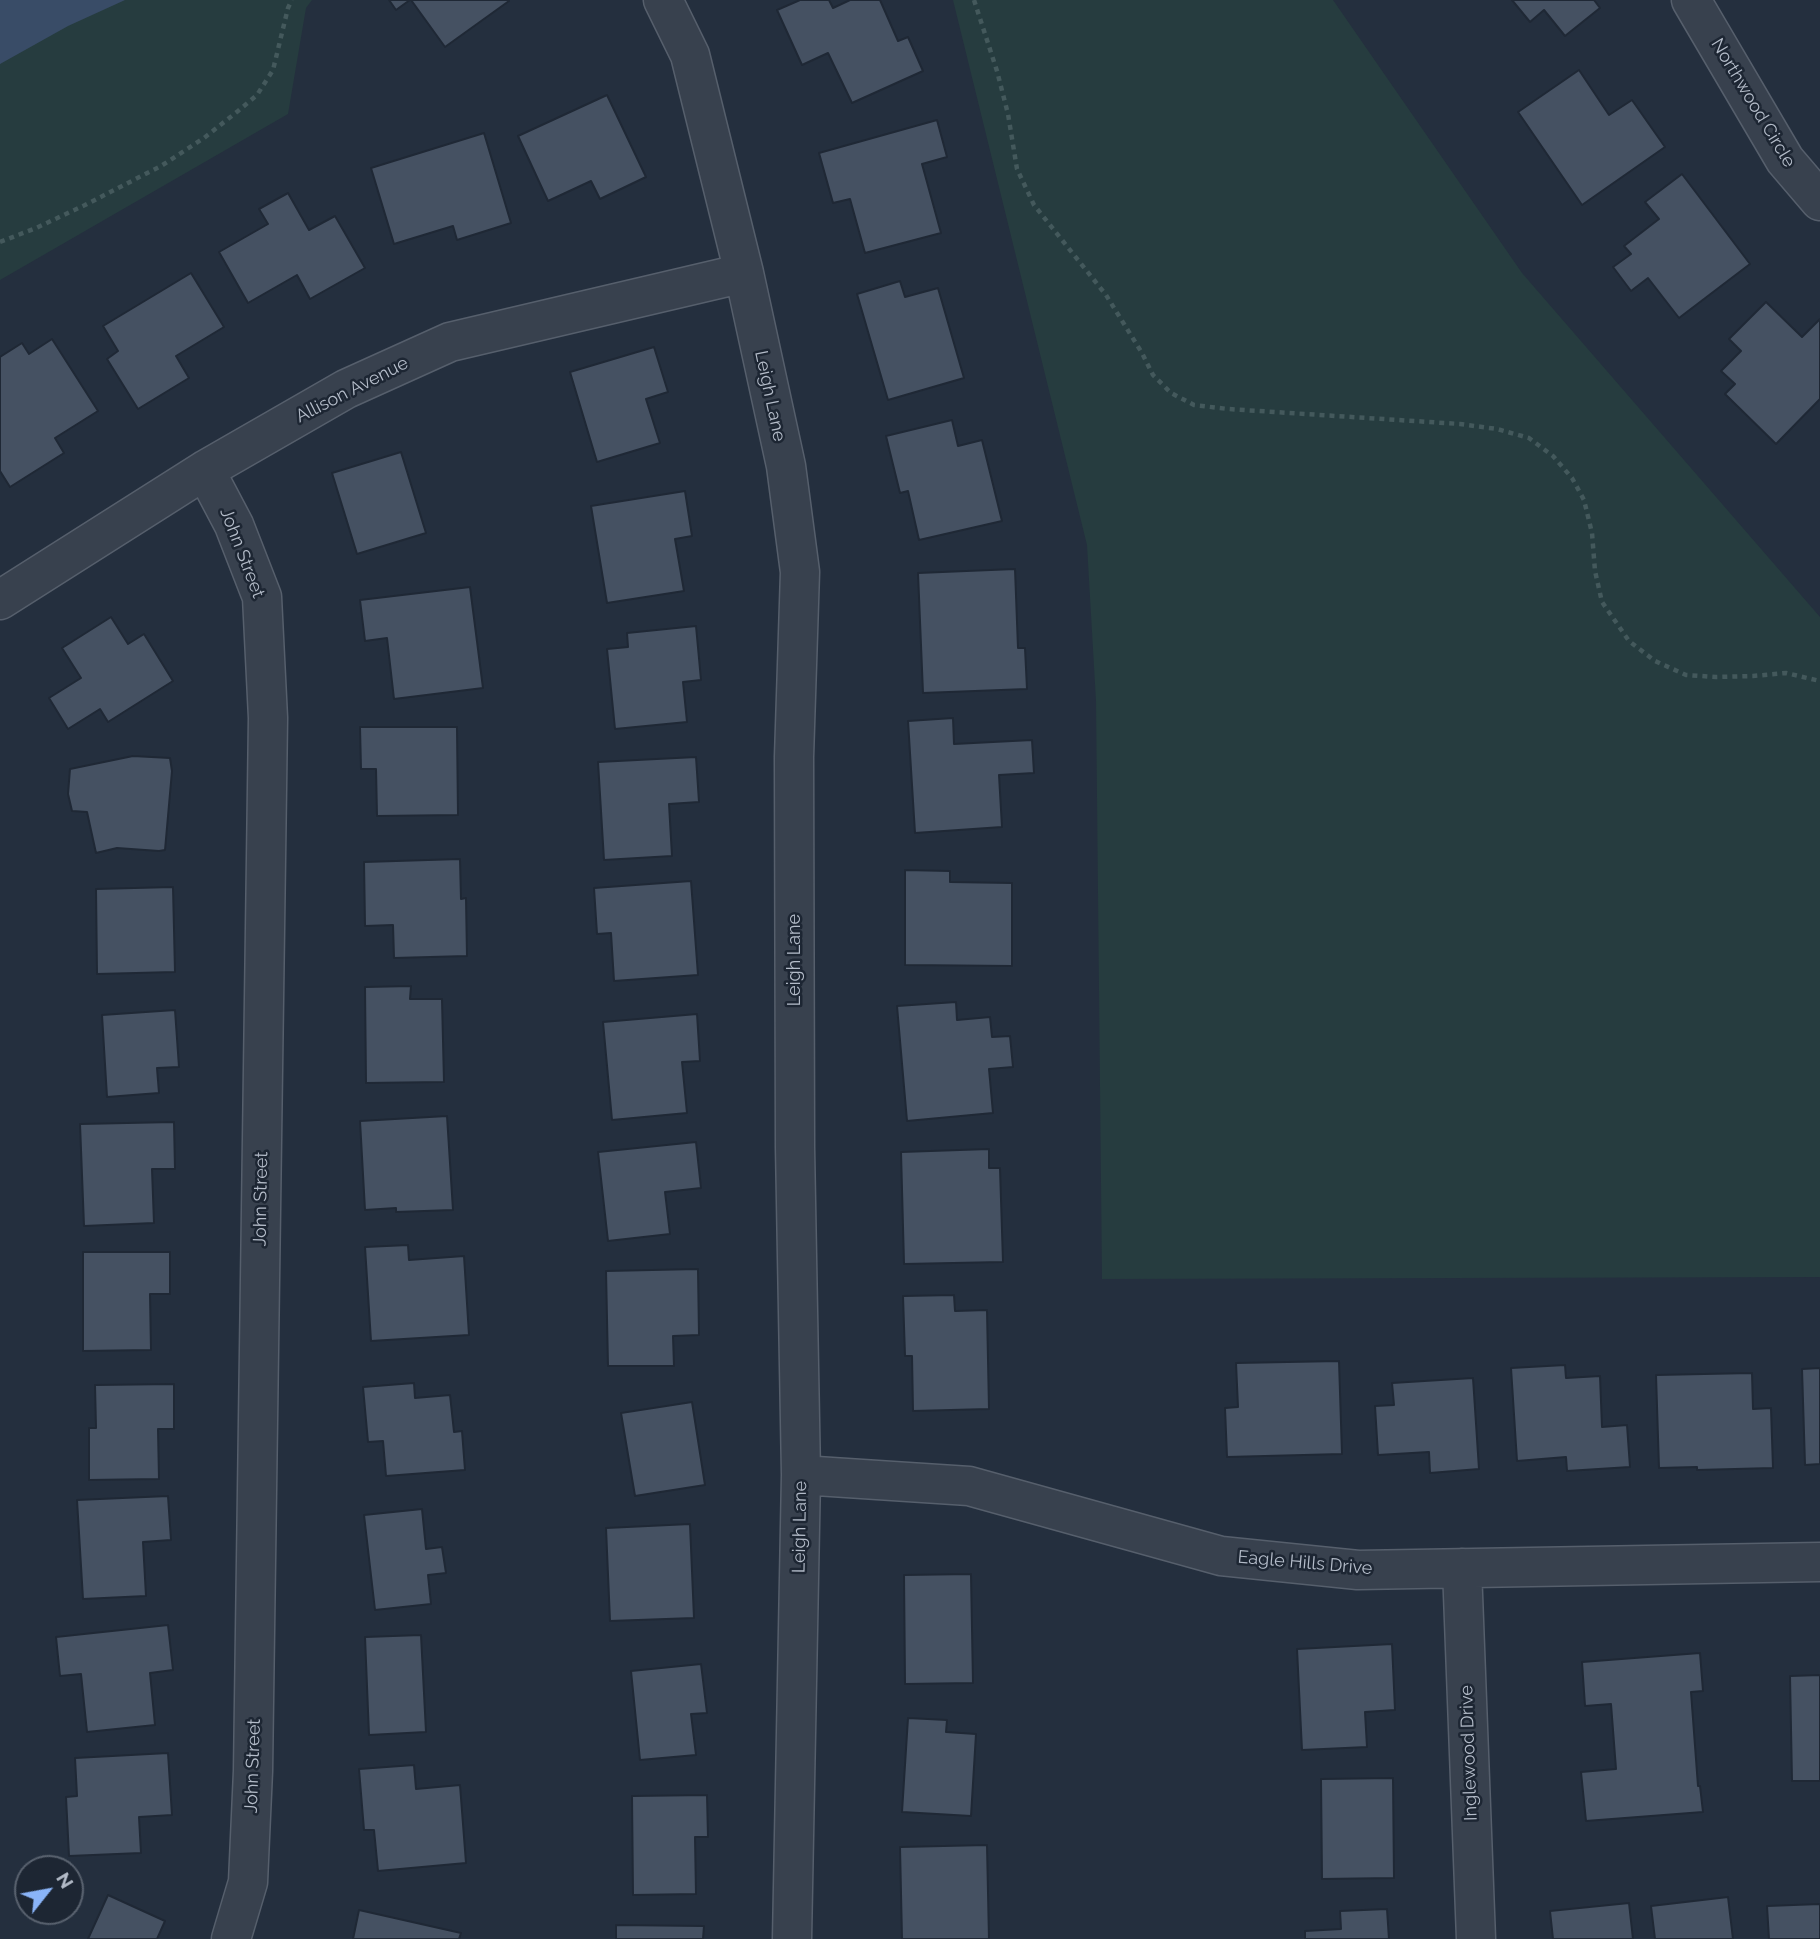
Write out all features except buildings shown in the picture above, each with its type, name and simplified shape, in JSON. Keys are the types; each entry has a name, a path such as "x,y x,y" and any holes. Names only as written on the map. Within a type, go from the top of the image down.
{"street":[{"name":"Leigh Lane","path":"663,0 690,55 744,272 786,466 800,572 794,757 795,1147 801,1475 792,1939"},
{"name":"Northwood Circle","path":"1691,0 1785,160 1820,201"},
{"name":"Allison Avenue","path":"0,600 205,470 346,389 450,342 744,272"},
{"name":"John Street","path":"205,470 233,524 262,597 268,718 253,1771 248,1882 231,1939"},
{"name":"Eagle Hills Drive","path":"801,1475 969,1486 1220,1556 1359,1570 1820,1562"},
{"name":"Inglewood Drive","path":"1462,1568 1476,1939"}],"path":[{"path":"0,242 85,205 161,166 239,111 257,95 274,70 292,0"},
{"path":"974,0 1000,82 1017,169 1034,205 1106,295 1153,375 1171,393 1194,405 1460,424 1497,429 1529,438 1553,456 1572,478 1584,500 1592,533 1595,571 1602,602 1629,641 1655,661 1686,675 1728,677 1786,673 1820,681"}],"green space":[{"path":"0,0 312,0 306,8 288,114 0,280"},
{"path":"953,0 1333,0 1522,273 1820,617 1820,1277 1102,1279 1096,701 1087,545"}],"water":[{"path":"0,0 125,0 68,26 0,64"}]}
